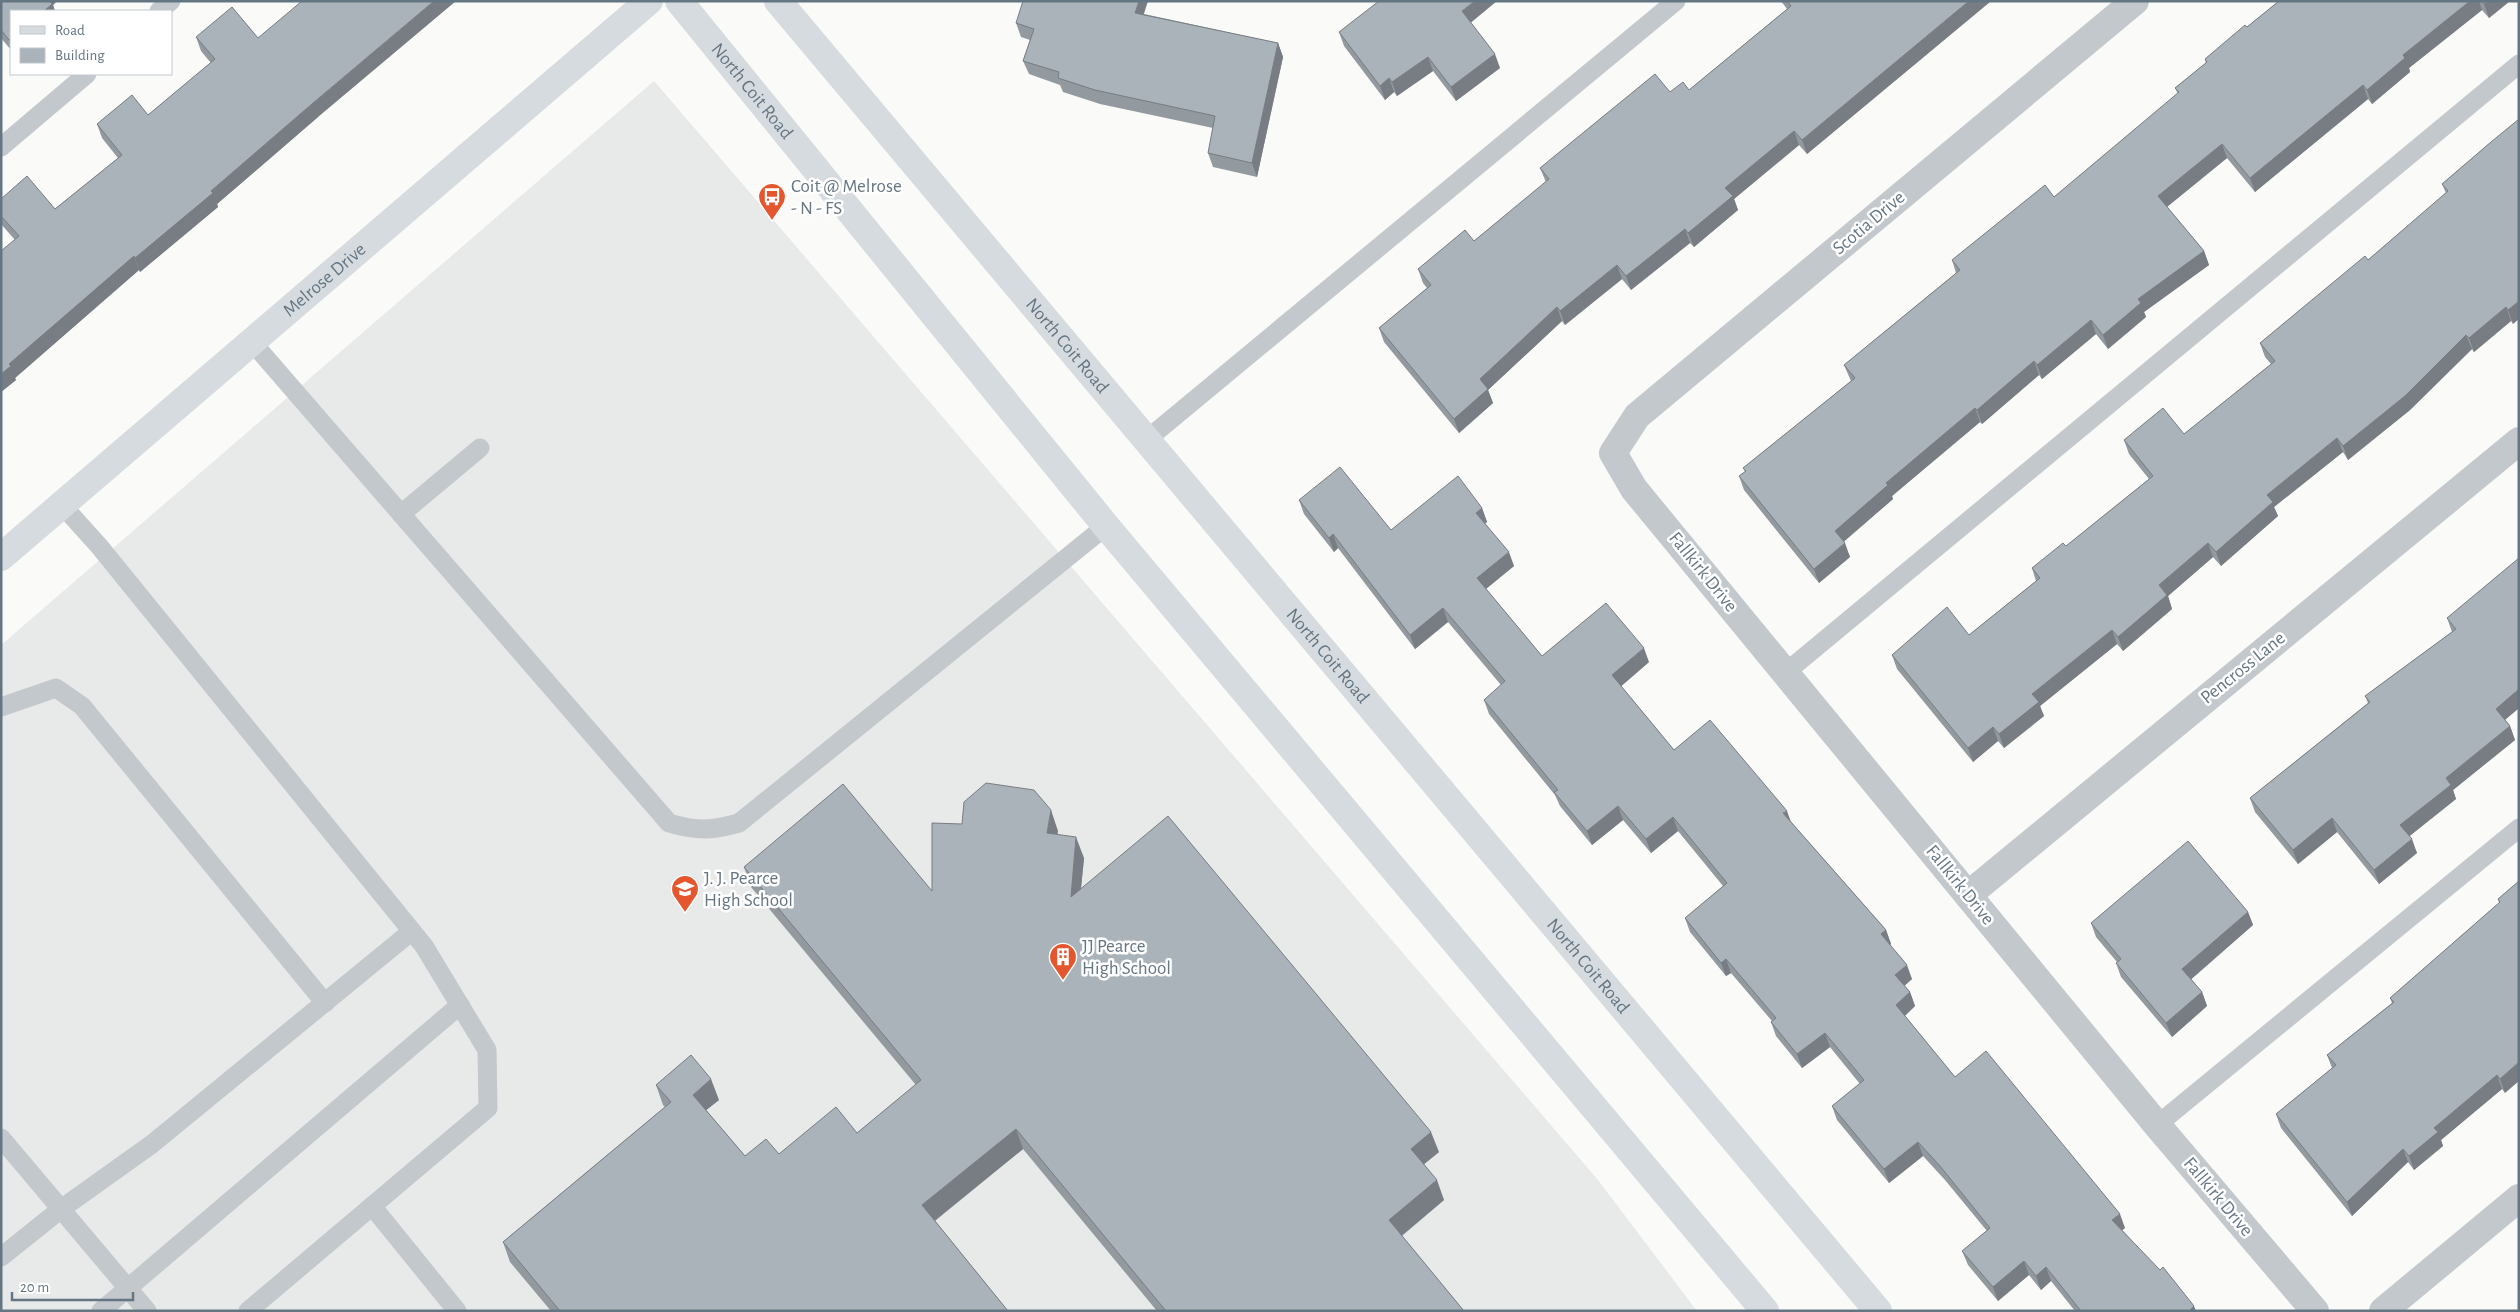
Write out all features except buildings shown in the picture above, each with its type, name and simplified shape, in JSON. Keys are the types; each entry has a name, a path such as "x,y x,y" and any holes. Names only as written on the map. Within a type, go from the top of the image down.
{"main road":[{"name":"Melrose Drive","path":"1,557 649,1"},
{"name":"North Coit Road","path":"679,1 1106,526 1765,1311"},
{"name":"North Coit Road","path":"778,1 1145,441 1878,1311"}],"street":[{"name":"Scotia Drive","path":"1613,453 1637,416 2135,1"},
{"name":"Pencross Lane","path":"1968,895 2519,441"},
{"name":"Fallkirk Drive","path":"1613,453 1634,489 2158,1125 2315,1311"},
{"path":"2384,1311 2519,1198"}],"lane":[{"path":"160,10 171,1"},
{"path":"1145,441 1676,1"},
{"path":"1785,673 2519,64"},
{"path":"1,147 85,75"},
{"path":"252,342 669,823 691,829 715,830 739,823 1106,526"},
{"path":"401,514 480,448"},
{"path":"62,505 412,932 487,1050 488,1108 248,1311"},
{"path":"1,707 56,688 82,706 325,1003"},
{"path":"2158,1125 2519,828"},
{"path":"1,1257 61,1209 152,1144 412,932"},
{"path":"102,1311 460,1005"},
{"path":"1,1138 147,1311"},
{"path":"372,1206 457,1311"}],"shaded area":[{"name":"J. J. Pearce High School","path":"654,81 1598,1180 1697,1311 1,1311 1,645"}],"place":[{"name":"Coit @ Melrose - N - FS","path":"772,221"},
{"name":"J. J. Pearce High School","path":"685,913"},
{"name":"JJ Pearce High School","path":"1063,981"}]}
